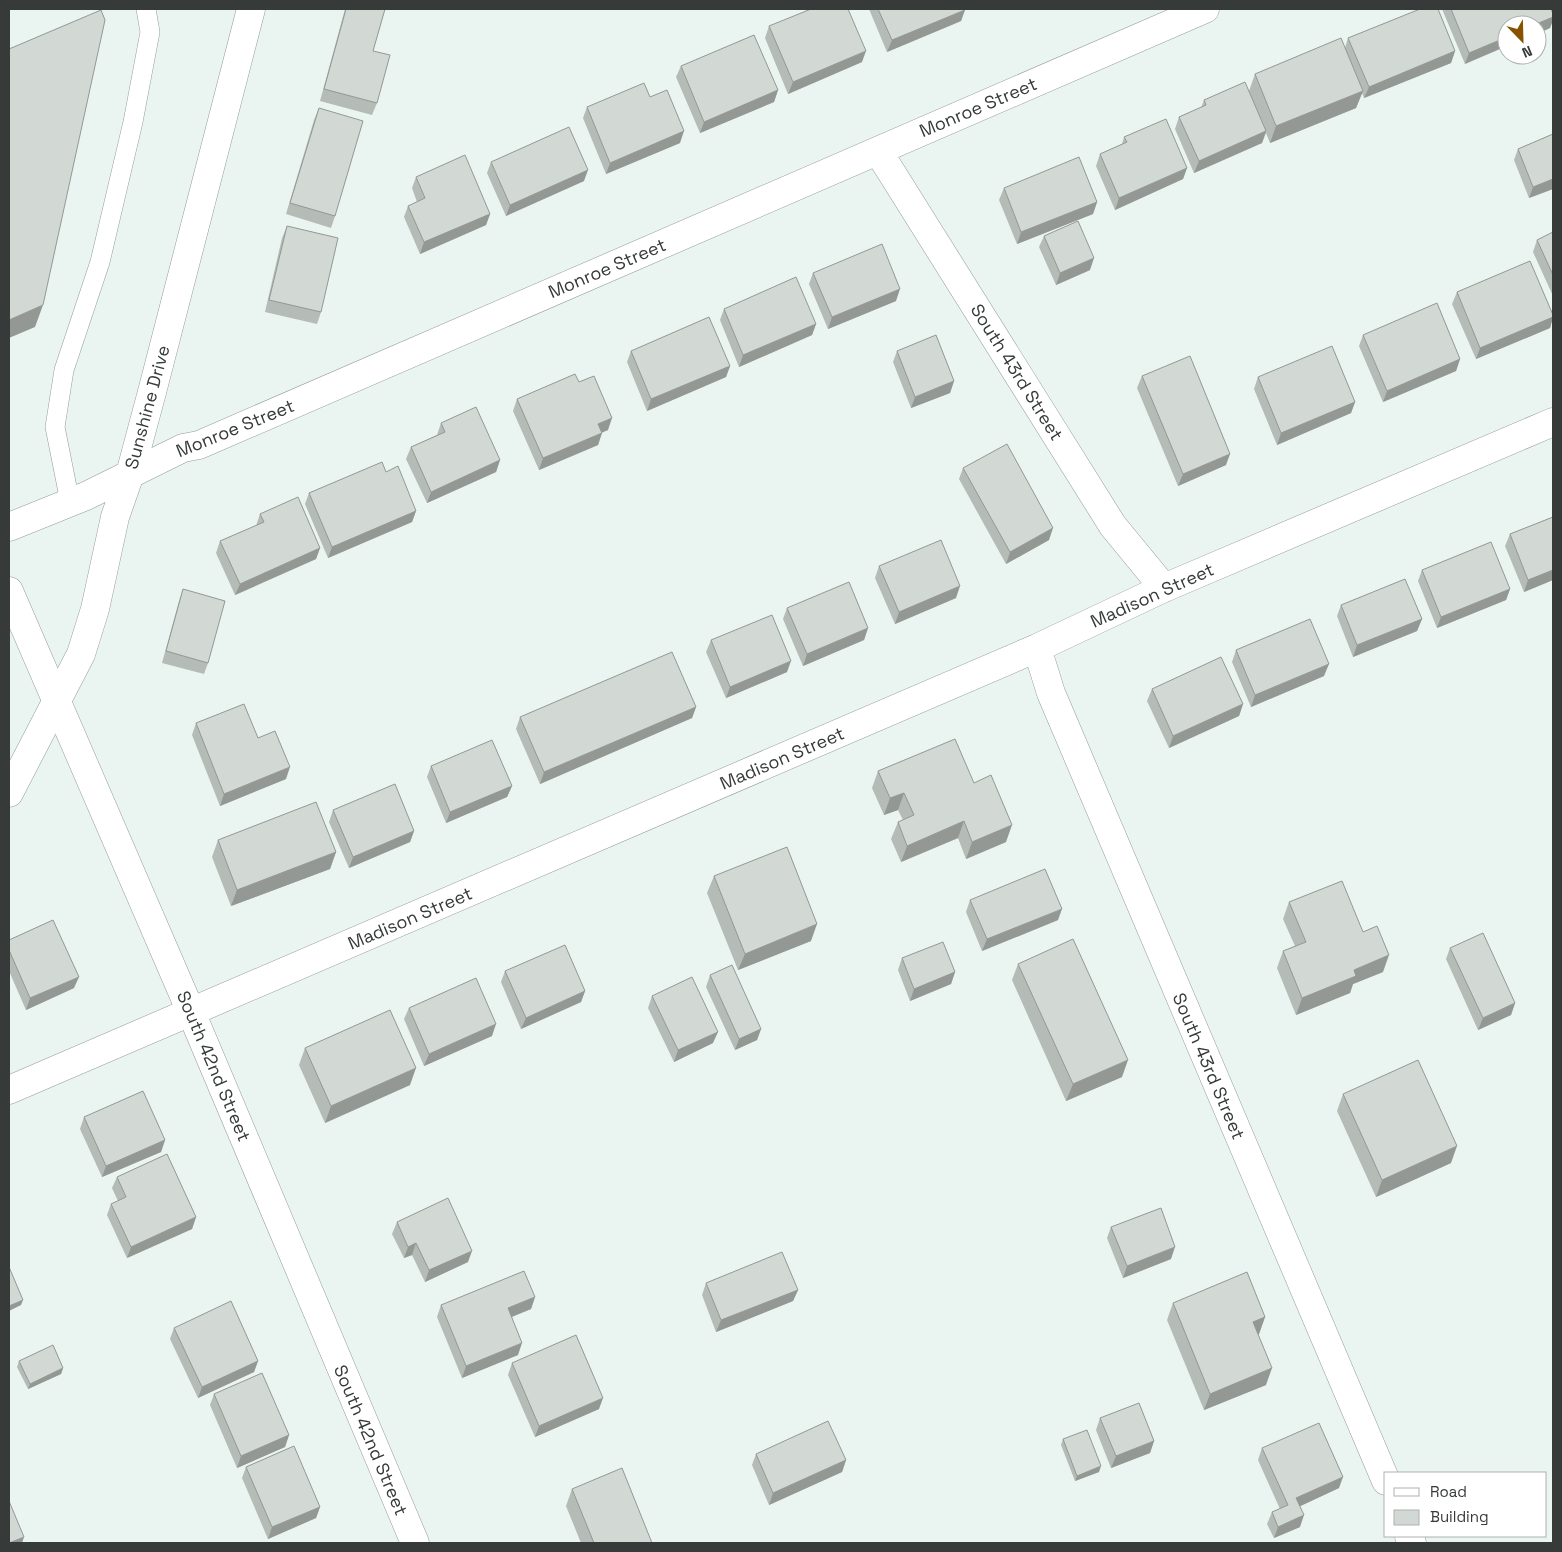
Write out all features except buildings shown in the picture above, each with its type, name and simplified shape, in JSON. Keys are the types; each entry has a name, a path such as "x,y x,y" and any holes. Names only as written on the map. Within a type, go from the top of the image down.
{"street":[{"name":"Sunshine Drive","path":"9,793 57,702 83,645 94,609 115,518 130,474 251,9"},
{"name":"Monroe Street","path":"9,527 70,502 183,448 199,445 1205,9"},
{"name":"South 43rd Street","path":"878,150 1113,526 1164,588"},
{"name":"Madison Street","path":"9,1090 1036,648 1164,588 1553,422"},
{"name":"South 42nd Street","path":"9,591 191,1012 415,1543"},
{"name":"South 43rd Street","path":"1036,648 1051,693 1384,1476"}],"lane":[{"path":"70,502 55,426 64,370 100,262 133,122 150,32 146,9"}]}
